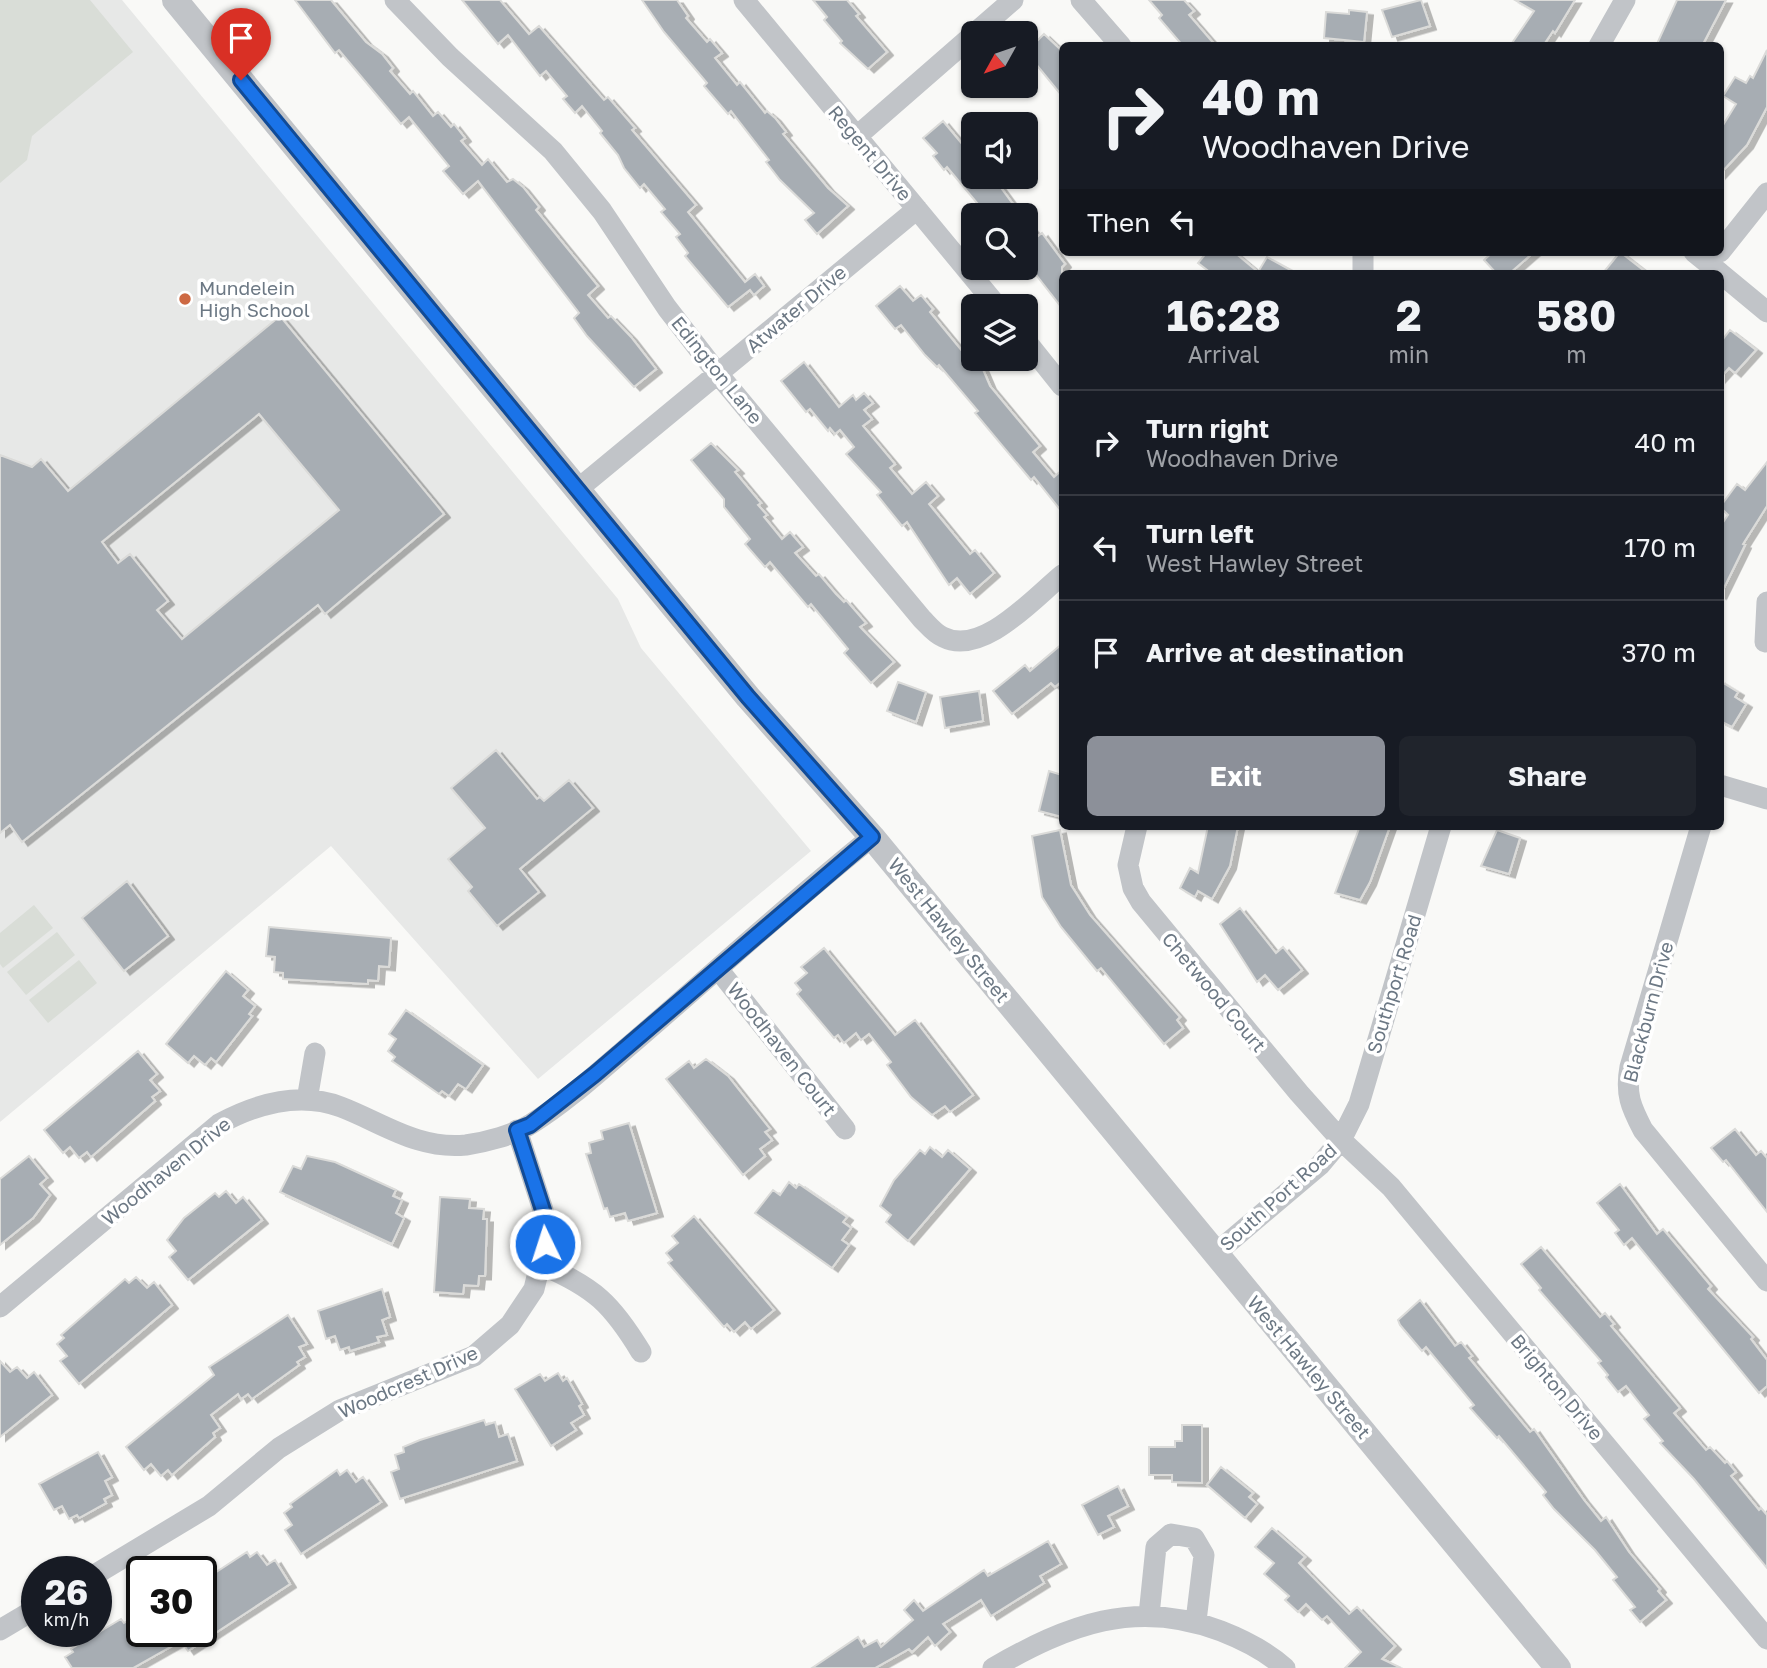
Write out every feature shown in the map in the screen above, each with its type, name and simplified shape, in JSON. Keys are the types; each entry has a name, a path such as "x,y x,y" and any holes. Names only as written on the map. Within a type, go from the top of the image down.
{"street":[{"name":"West Hawley Street","path":"175,0 748,697 872,837 1558,1668"},
{"name":"Edington Lane","path":"395,0 450,57 553,151 603,211 667,308 718,374 922,619 943,637 966,642 982,638 1059,577"},
{"name":"Regent Drive","path":"744,0 986,294"},
{"path":"989,21 1013,0"},
{"path":"1081,0 1118,42"},
{"path":"1601,42 1625,0"},
{"path":"856,136 961,45"},
{"path":"1724,249 1767,192"},
{"name":"Atwater Drive","path":"578,489 917,209"},
{"path":"1724,273 1767,312"},
{"path":"1038,356 1059,382"},
{"path":"1765,642 1767,602"},
{"path":"1724,786 1767,799"},
{"name":"Chetwood Court","path":"1137,830 1128,864 1133,887 1141,902 1341,1140"},
{"name":"Southport Road","path":"1341,1140 1359,1104 1440,830"},
{"name":"Blackburn Drive","path":"1700,830 1630,1067 1626,1087 1628,1102 1643,1130 1767,1281"},
{"name":"Woodhaven Drive","path":"0,1307 219,1124 265,1104 307,1100 341,1107 413,1140 436,1144 464,1145 530,1125 719,970 872,837"},
{"name":"Woodhaven Court","path":"719,970 845,1129"},
{"path":"307,1100 315,1054"},
{"name":"Woodcrest Drive","path":"112,1564 209,1506 279,1448 340,1410 474,1356 510,1325 534,1289 545,1244 543,1210 517,1130"},
{"name":"South Port Road","path":"1216,1253 1320,1165 1341,1140"},
{"name":"Brighton Drive","path":"1341,1140 1391,1186 1767,1639"},
{"path":"542,1265 581,1282 603,1300 641,1352"},
{"path":"1149,1615 1156,1547 1171,1534 1194,1538 1204,1555 1196,1621"},
{"path":"993,1668 1076,1626 1112,1618 1149,1615 1196,1621 1240,1638 1271,1655 1285,1668"},
{"path":"0,1630 21,1618"}],"shaded area":[{"name":"Mundelein High School","path":"0,0 122,0 618,599 641,648 811,851 538,1079 331,846 0,1122"},
{"path":"0,0 90,0 133,52 32,136 27,160 0,183"},
{"path":"34,905 53,928 3,968 0,964 0,933"},
{"path":"57,932 75,955 26,995 7,972"},
{"path":"79,960 97,983 48,1023 29,1000"}],"building":[{"path":"295,0 331,0 366,42 382,54 393,68 390,71 410,94 413,91 433,116 438,112 451,127 454,124 465,138 461,141 482,165 488,159 507,182 513,179 523,187 539,207 536,210 598,286 588,295 608,318 611,316 631,337 656,369 634,387 587,336 574,318 579,313 478,181 463,194 443,171 449,166 409,117 401,124 339,50 335,53"},
{"path":"462,0 500,0 529,34 539,26 604,100 608,97 635,128 632,130 696,205 688,212 745,282 755,274 764,286 754,295 750,290 728,307 685,256 688,253 676,237 680,234 661,212 665,209 644,184 640,188 582,106 575,113 563,99 567,96 546,71 540,76 508,35 498,44"},
{"path":"642,0 677,0 688,16 686,18 707,42 710,39 722,53 715,58 737,85 740,82 765,113 767,111 775,118 786,132 783,134 828,188 848,206 817,234 805,220 814,213 780,180 766,162 769,160 731,111 728,114 704,86 707,83 664,32"},
{"path":"813,0 847,0 859,14 856,16 887,52 868,69 840,43 842,41 824,20 827,17"},
{"path":"1149,0 1184,0 1194,11 1189,15 1213,42 1180,42 1159,18 1162,15"},
{"path":"1421,0 1430,26 1392,37 1382,10"},
{"path":"1515,0 1575,0 1555,33 1553,31 1546,42 1513,42 1534,11"},
{"path":"1677,0 1726,0 1704,42 1658,42"},
{"path":"1349,10 1367,12 1364,42 1324,38 1326,12 1349,14"},
{"path":"1044,34 1059,48 1059,92 1038,67 1038,40"},
{"path":"1767,50 1767,107 1747,145 1724,170 1724,124 1736,104 1724,94 1735,77 1746,83 1750,76 1753,78"},
{"path":"943,121 961,143 961,184 947,167 944,170 933,156 937,153 923,138"},
{"path":"965,189 1002,189 1012,203 977,203"},
{"path":"1042,233 1065,264 1062,270 1059,270 1059,304 1038,277 1038,236"},
{"path":"1204,256 1239,256 1256,270 1207,270 1198,263"},
{"path":"1488,256 1529,256 1513,270 1493,270 1484,260"},
{"path":"1617,256 1625,256 1643,270 1605,270"},
{"path":"1267,257 1291,270 1259,270"},
{"path":"900,286 913,301 921,295 933,309 930,312 961,350 961,371 984,371 990,386 1040,446 1033,452 1054,477 1059,473 1059,508 1034,477 1031,480 939,365 937,367 925,355 901,325 895,329 876,306"},
{"path":"280,316 444,514 325,614 318,605 22,842 10,825 0,833 0,455 32,467 41,459 68,491","holes":["259,414 339,510 182,639 157,610 168,601 130,554 118,563 102,542"]},
{"path":"1730,330 1756,350 1735,373 1729,368 1724,374 1724,338"},
{"path":"804,362 839,407 853,395 856,400 864,393 873,403 864,410 872,419 863,426 895,464 890,468 912,494 926,482 938,496 929,504 970,554 975,550 994,573 970,594 957,578 949,585 907,522 902,526 877,495 881,492 846,454 854,447 840,430 835,434 830,428 828,431 810,409 806,412 781,381"},
{"path":"711,443 738,470 735,472 761,503 758,505 767,515 764,517 782,539 790,532 803,547 795,553 816,576 819,574 844,602 846,600 866,623 860,627 894,662 871,683 844,653 848,649 811,604 808,607 770,562 765,567 745,544 750,539 724,507 724,499 691,460"},
{"path":"1767,462 1767,506 1743,544 1745,545 1724,588 1724,521 1728,515 1724,511 1724,502 1737,484 1745,490"},
{"path":"1059,647 1059,684 1055,687 1051,683 1012,714 993,691 1025,665 1030,671"},
{"path":"898,682 926,692 916,722 887,711"},
{"path":"1724,683 1738,692 1735,697 1746,704 1732,727 1724,723"},
{"path":"979,691 983,721 945,728 940,697"},
{"path":"496,750 537,799 540,797 544,801 569,780 593,808 520,869 539,892 497,926 468,891 472,887 448,859 485,828 451,788"},
{"path":"1049,771 1059,774 1059,816 1039,811"},
{"path":"1060,830 1071,885 1090,915 1180,1017 1177,1020 1183,1028 1164,1044 1101,968 1097,971 1061,927 1042,897 1032,836"},
{"path":"1207,830 1237,830 1230,866 1212,899 1198,891 1195,897 1180,888 1190,868 1198,873"},
{"path":"1359,830 1389,830 1370,882 1360,900 1335,893"},
{"path":"1497,830 1520,838 1509,874 1481,866"},
{"path":"127,881 168,936 124,971 82,918"},
{"path":"1240,908 1276,953 1283,947 1302,970 1278,990 1265,975 1257,982 1220,924"},
{"path":"269,927 391,938 389,967 379,966 378,981 368,980 368,984 283,979 283,973 274,972 275,957 266,956"},
{"path":"824,948 895,1035 915,1020 973,1095 950,1112 945,1106 932,1115 911,1097 887,1065 891,1062 869,1034 861,1040 856,1033 844,1043 838,1035 834,1038 797,994 801,990 795,983 807,973 801,967"},
{"path":"226,971 248,990 243,996 255,1006 249,1014 252,1016 216,1062 211,1058 205,1065 194,1056 188,1063 166,1044"},
{"path":"406,1010 483,1065 466,1089 458,1084 449,1096 442,1091 439,1094 392,1061 395,1057 388,1051 396,1039 389,1034"},
{"path":"138,1051 157,1074 150,1080 160,1091 152,1097 155,1101 91,1157 87,1152 79,1158 70,1147 63,1153 44,1130"},
{"path":"706,1059 728,1076 770,1129 765,1132 772,1140 760,1149 765,1156 743,1175 666,1079 689,1061 694,1068"},
{"path":"629,1123 657,1213 628,1221 625,1213 610,1217 607,1208 604,1209 586,1154 591,1153 589,1143 603,1139 601,1131"},
{"path":"1735,1129 1756,1155 1761,1151 1767,1158 1767,1212 1726,1160 1723,1162 1711,1148"},
{"path":"930,1147 942,1157 948,1150 970,1169 908,1241 886,1222 891,1215 880,1206 894,1180 920,1150 925,1154"},
{"path":"29,1156 47,1178 40,1184 50,1195 33,1218 0,1245 0,1179"},
{"path":"307,1156 335,1162 396,1190 393,1196 402,1200 396,1213 404,1218 392,1244 280,1192 293,1166 301,1169"},
{"path":"789,1182 796,1188 799,1184 847,1217 843,1222 851,1228 842,1240 849,1245 832,1268 755,1213 773,1190 780,1195"},
{"path":"1620,1184 1657,1234 1663,1229 1711,1286 1708,1289 1753,1337 1751,1339 1767,1360 1767,1386 1759,1393 1632,1238 1624,1245 1615,1233 1619,1230 1597,1203"},
{"path":"226,1191 236,1203 243,1197 262,1220 188,1280 169,1257 176,1251 167,1240 184,1218 215,1193 219,1197"},
{"path":"440,1197 470,1199 469,1208 484,1209 483,1219 487,1219 485,1276 479,1276 478,1286 464,1285 463,1294 434,1292"},
{"path":"694,1216 774,1310 751,1329 745,1322 734,1332 727,1324 724,1327 668,1263 672,1260 666,1253 678,1243 672,1236"},
{"path":"1541,1247 1600,1317 1605,1313 1614,1324 1611,1326 1680,1408 1674,1413 1706,1450 1710,1447 1725,1463 1727,1461 1736,1472 1731,1476 1759,1510 1761,1508 1767,1515 1767,1568 1694,1479 1660,1443 1663,1441 1644,1419 1649,1415 1626,1386 1618,1392 1598,1363 1601,1361 1539,1290 1541,1288 1521,1264"},
{"path":"136,1277 147,1288 154,1282 172,1305 79,1384 60,1361 67,1356 57,1344 64,1338 61,1335 125,1279 129,1283"},
{"path":"382,1289 390,1317 382,1320 387,1335 377,1337 379,1342 350,1351 349,1347 340,1350 335,1336 326,1339 318,1311"},
{"path":"1420,1300 1455,1346 1461,1342 1472,1356 1469,1358 1530,1432 1534,1429 1584,1500 1601,1521 1606,1517 1629,1552 1660,1589 1658,1591 1666,1600 1640,1622 1630,1610 1635,1607 1613,1580 1617,1577 1595,1550 1554,1509 1543,1495 1546,1492 1499,1436 1497,1438 1470,1408 1474,1405 1426,1347 1422,1351 1400,1325 1398,1320"},
{"path":"288,1315 307,1344 299,1347 305,1357 297,1362 299,1365 252,1399 248,1394 241,1399 238,1394 211,1415 220,1428 213,1433 215,1437 172,1475 168,1470 161,1476 151,1464 144,1470 126,1447 214,1375 209,1367"},
{"path":"0,1361 10,1372 17,1367 27,1378 34,1372 52,1395 0,1437"},
{"path":"558,1373 563,1381 567,1378 582,1404 579,1406 584,1415 571,1423 576,1430 551,1446 515,1389 540,1374 545,1381"},
{"path":"484,1420 486,1425 495,1422 499,1437 508,1434 517,1461 400,1499 391,1472 399,1469 395,1455 404,1452 403,1447"},
{"path":"1182,1425 1202,1425 1202,1483 1172,1482 1172,1475 1149,1475 1149,1447 1175,1447 1175,1441 1182,1441"},
{"path":"98,1452 112,1477 105,1481 112,1495 104,1499 106,1503 79,1518 77,1515 69,1519 62,1506 54,1510 39,1484"},
{"path":"1221,1467 1253,1493 1249,1497 1257,1504 1245,1518 1207,1485"},
{"path":"337,1470 340,1475 347,1470 356,1482 363,1477 381,1502 301,1554 285,1530 292,1525 284,1513 292,1507 290,1504"},
{"path":"1118,1486 1128,1506 1108,1516 1114,1527 1098,1535 1082,1505"},
{"path":"1272,1528 1305,1557 1299,1563 1349,1614 1357,1607 1395,1646 1382,1659 1401,1668 1345,1668 1361,1652 1327,1616 1322,1620 1306,1604 1298,1612 1285,1600 1289,1596 1264,1574 1274,1563 1255,1547"},
{"path":"1048,1541 1061,1564 1040,1576 1044,1583 991,1616 981,1600 943,1624 950,1632 935,1646 928,1637 912,1652 909,1649 875,1668 812,1668 858,1637 864,1647 877,1640 881,1647 913,1620 904,1610 914,1600 923,1611 984,1570 988,1576"},
{"path":"247,1552 250,1557 257,1552 267,1565 275,1560 290,1584 217,1632 217,1572"},
{"path":"121,1619 126,1622 126,1647 170,1647 133,1668 72,1668 65,1657 73,1652 71,1649 112,1647 112,1624"}],"place":[{"name":"Mundelein High School","path":"185,299"}],"route":[{"path":"241,80 748,697 872,837 595,1074 530,1125 517,1130 543,1210 545,1244"}]}
